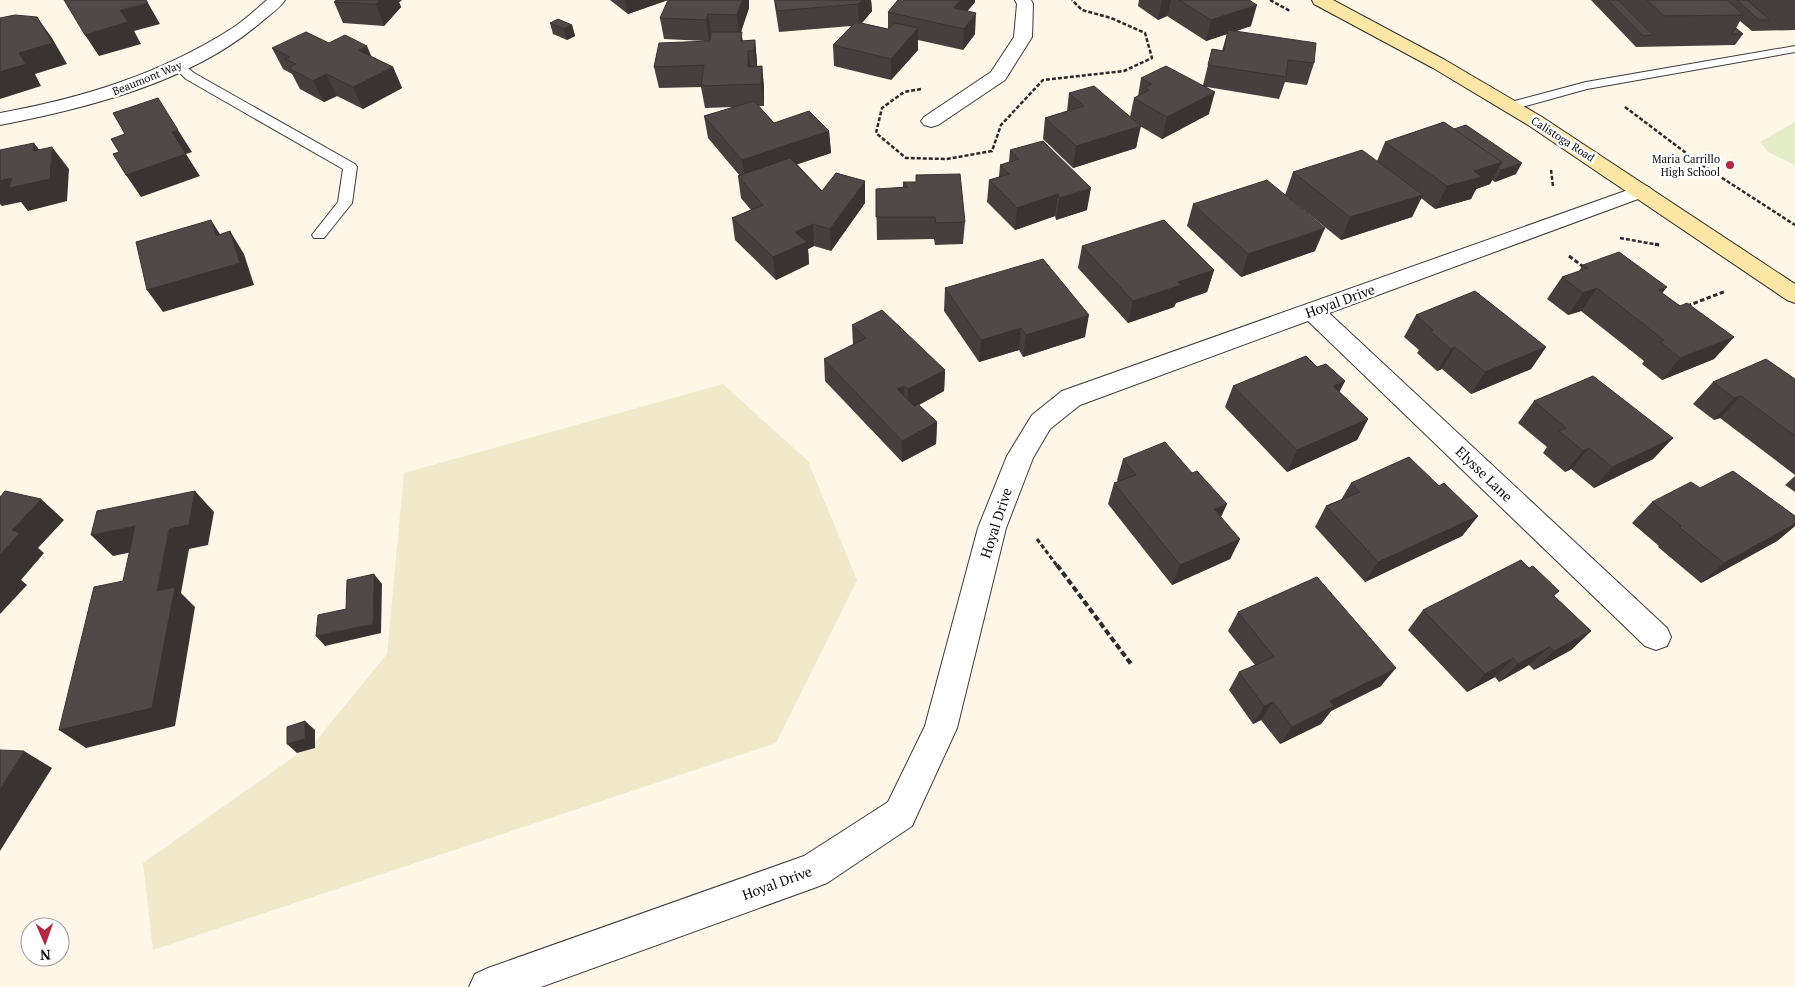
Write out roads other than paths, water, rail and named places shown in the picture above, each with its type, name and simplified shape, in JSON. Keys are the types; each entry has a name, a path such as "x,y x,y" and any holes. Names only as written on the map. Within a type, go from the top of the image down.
{"main road":[{"name":"Calistoga Road","path":"1320,0 1511,106 1642,191 1795,295"}],"street":[{"name":"Beaumont Way","path":"0,119 42,111 114,92 178,66 239,32 277,0"},
{"path":"931,120 998,76 1023,37 1025,4 1023,0"},
{"name":"Hoyal Drive","path":"488,987 814,870 900,814 941,728 992,528 1020,456 1042,422 1071,398 1593,207 1642,191"},
{"name":"Elysse Lane","path":"1312,311 1656,637"}],"lane":[{"path":"1511,106 1594,84 1795,49"},
{"path":"178,66 190,76 350,167 345,203 319,235"}],"place":[{"name":"Maria Carrillo High School","path":"1730,165"}]}
